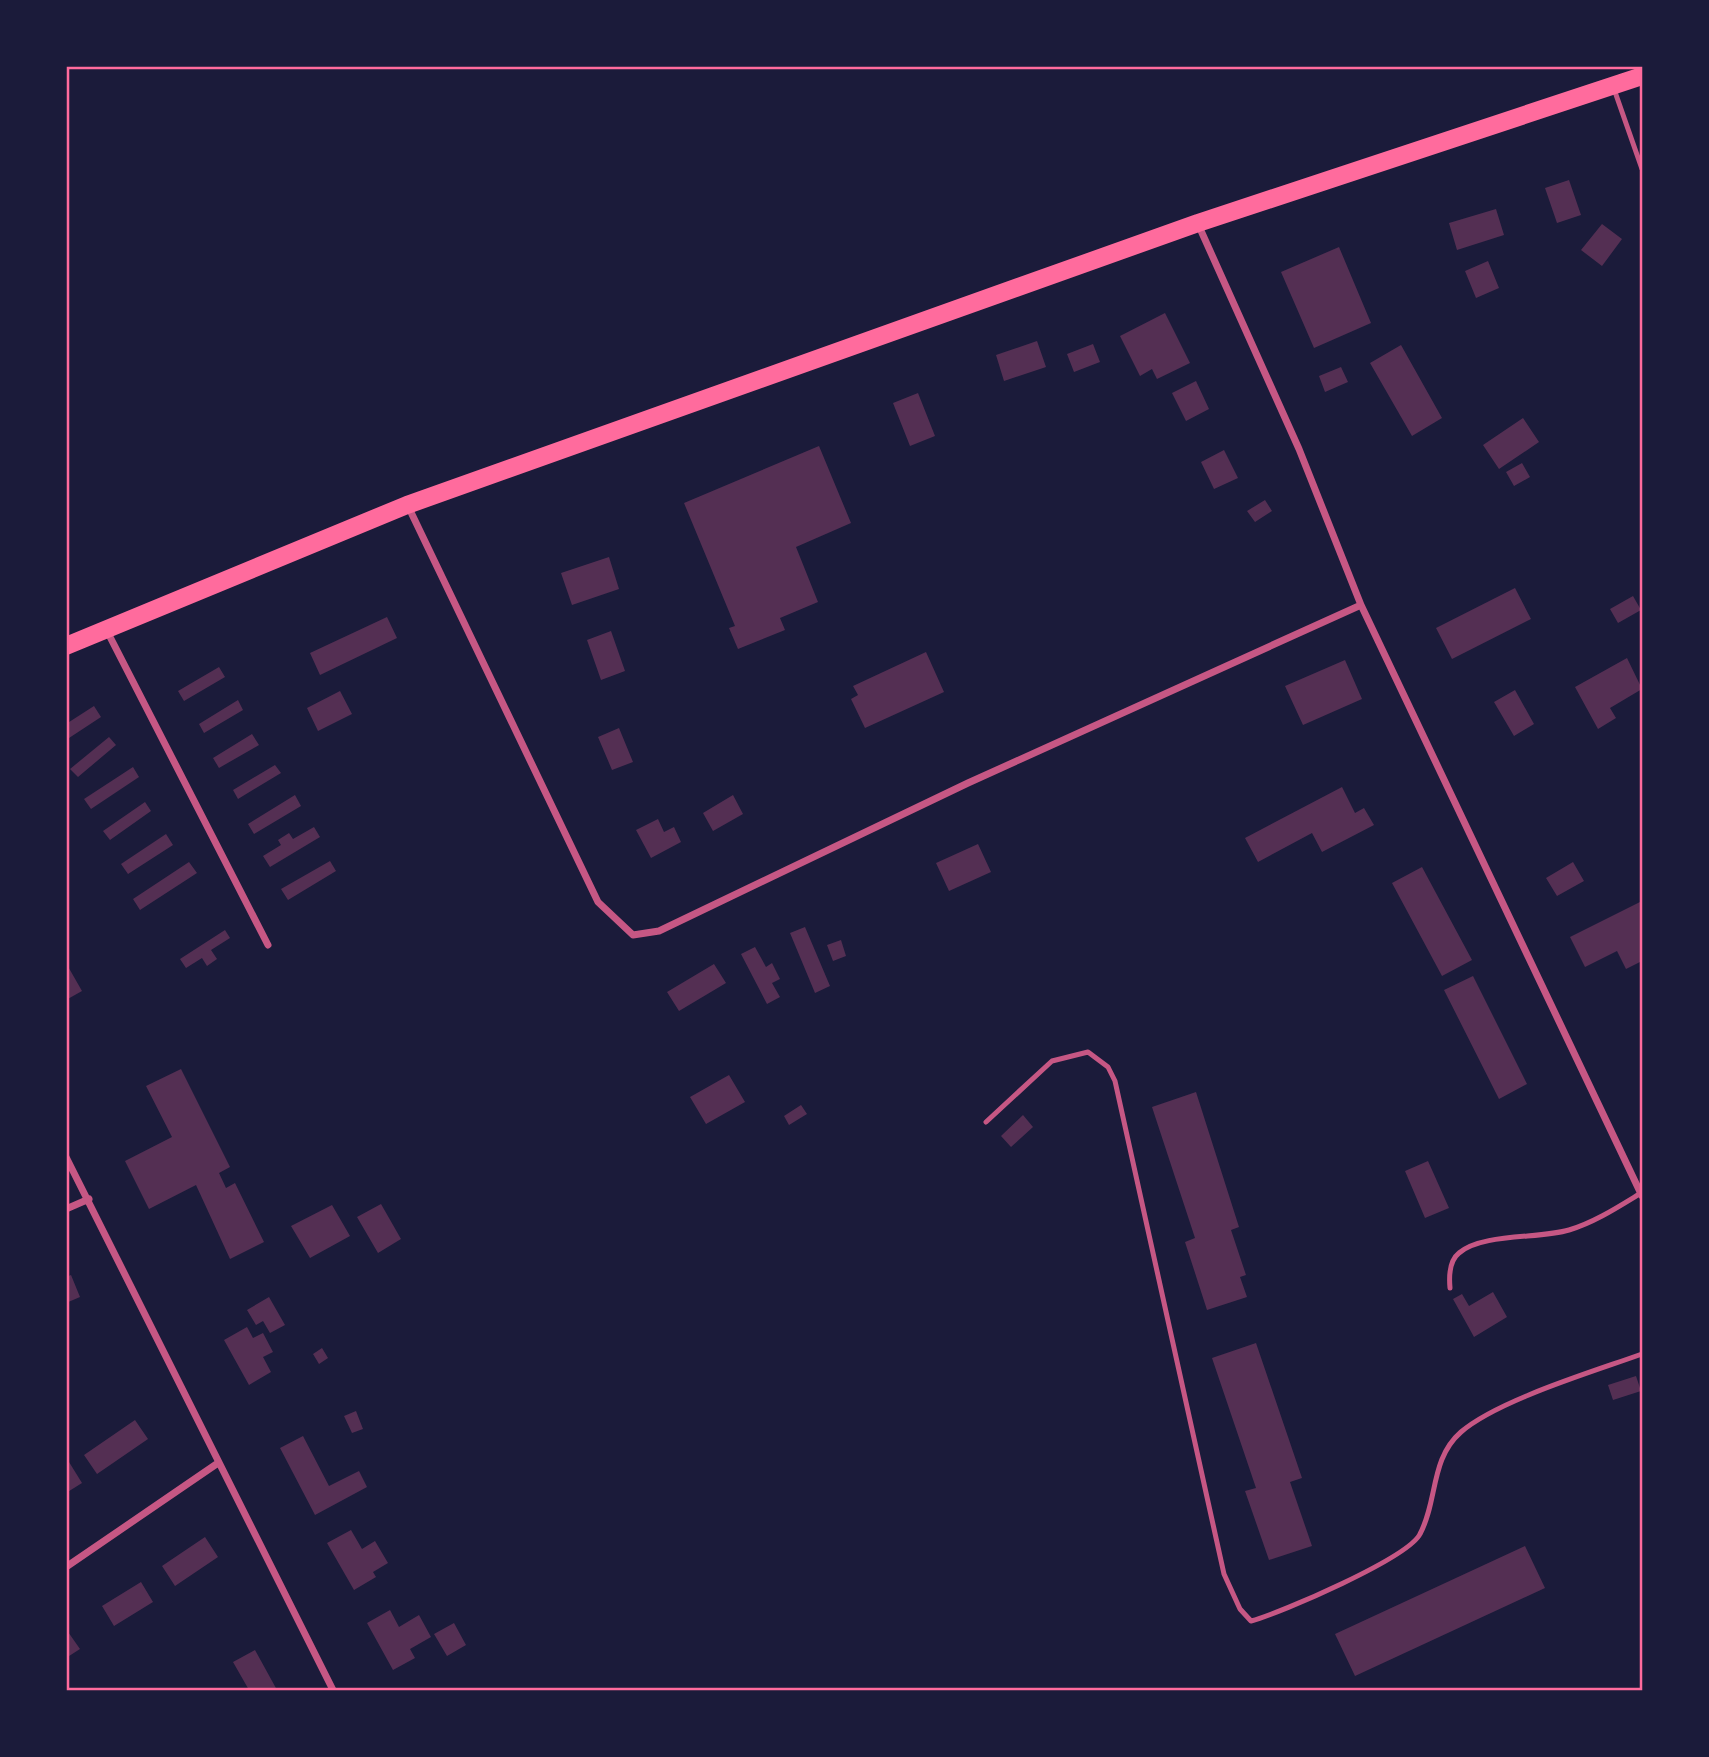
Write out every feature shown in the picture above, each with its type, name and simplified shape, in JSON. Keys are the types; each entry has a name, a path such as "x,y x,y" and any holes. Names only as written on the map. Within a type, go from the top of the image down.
{"main road":[{"path":"66,646 407,505 1198,223 1643,76"}],"street":[{"path":"1198,223 1299,449 1361,605 1642,1195"},
{"path":"407,505 598,902 634,935 659,931 968,783 1361,605"},
{"path":"106,629 268,944"},
{"path":"66,1157 333,1690"},
{"path":"66,1209 89,1199"},
{"path":"66,1567 218,1463"}],"lane":[{"path":"1613,86 1643,169"},
{"path":"986,1122 1052,1061 1088,1052 1108,1067 1115,1081 1224,1574 1240,1609 1251,1621 1300,1603 1355,1576 1420,1537 1430,1507 1436,1470 1450,1444 1463,1430 1522,1399 1643,1354"},
{"path":"1450,1288 1451,1265 1458,1253 1495,1240 1566,1231 1589,1223 1642,1195"}],"building":[{"path":"1569,180 1581,215 1557,223 1545,188"},
{"path":"1496,209 1504,235 1457,250 1449,223"},
{"path":"1602,224 1622,239 1602,266 1581,250"},
{"path":"1339,247 1371,323 1314,348 1281,272"},
{"path":"1488,261 1499,288 1476,298 1465,271"},
{"path":"1165,313 1190,363 1157,379 1152,369 1140,376 1120,336"},
{"path":"1037,341 1046,367 1004,381 996,355"},
{"path":"1093,344 1100,362 1074,372 1067,354"},
{"path":"1401,345 1442,418 1412,436 1370,363"},
{"path":"1341,367 1348,382 1325,392 1319,376"},
{"path":"1196,381 1209,409 1186,421 1172,393"},
{"path":"918,393 935,436 910,446 893,403"},
{"path":"1523,418 1539,442 1499,469 1483,445"},
{"path":"819,446 851,523 796,547 818,602 780,618 785,630 738,649 729,628 735,626 684,503"},
{"path":"1224,450 1238,478 1214,489 1201,462"},
{"path":"1522,463 1530,477 1514,486 1506,472"},
{"path":"1265,500 1272,511 1255,522 1247,511"},
{"path":"609,557 619,589 572,605 561,573"},
{"path":"1515,588 1531,619 1452,659 1436,628"},
{"path":"1633,596 1641,610 1618,623 1610,609"},
{"path":"387,617 397,638 320,675 310,653"},
{"path":"611,631 625,671 601,680 587,640"},
{"path":"926,652 944,692 865,728 851,699 858,695 853,686"},
{"path":"1627,658 1642,689 1610,708 1616,718 1598,729 1575,687"},
{"path":"1345,660 1362,699 1303,725 1285,686"},
{"path":"219,667 225,677 184,701 178,691"},
{"path":"1515,690 1534,724 1514,736 1494,702"},
{"path":"340,691 352,714 318,731 307,708"},
{"path":"238,700 243,710 204,733 199,724"},
{"path":"94,706 101,717 66,740 66,724"},
{"path":"619,728 633,762 612,770 598,737"},
{"path":"252,734 259,745 219,768 213,758"},
{"path":"109,737 116,745 78,777 70,769"},
{"path":"275,765 281,773 238,799 233,790"},
{"path":"133,767 139,777 91,809 84,799"},
{"path":"1342,787 1355,813 1364,808 1374,825 1322,852 1312,833 1258,862 1245,838"},
{"path":"295,795 301,806 254,834 248,824"},
{"path":"733,795 743,814 713,831 703,813"},
{"path":"145,802 151,811 110,840 103,831"},
{"path":"658,819 664,832 674,827 681,842 651,858 636,830"},
{"path":"314,827 320,837 270,867 263,856 281,845 278,840 289,833 293,839"},
{"path":"166,834 173,845 128,874 121,864"},
{"path":"978,844 991,872 949,891 936,863"},
{"path":"330,861 336,871 288,900 281,889"},
{"path":"189,862 197,873 140,910 133,899"},
{"path":"1573,862 1584,881 1557,896 1546,878"},
{"path":"1422,867 1472,960 1442,976 1392,883"},
{"path":"1642,901 1642,961 1626,969 1617,951 1585,967 1570,937"},
{"path":"805,927 830,986 815,993 790,933"},
{"path":"225,930 230,938 211,950 217,959 207,966 202,958 186,968 180,959"},
{"path":"841,940 846,956 833,961 827,945"},
{"path":"755,947 766,967 772,963 780,979 772,983 780,997 767,1004 741,954"},
{"path":"66,963 82,991 66,1000"},
{"path":"714,964 726,983 679,1011 667,992"},
{"path":"1473,976 1527,1084 1499,1099 1444,990"},
{"path":"181,1069 230,1167 219,1173 226,1188 235,1183 264,1242 230,1259 196,1185 149,1209 125,1161 172,1137 146,1086"},
{"path":"729,1075 745,1102 706,1124 690,1097"},
{"path":"1196,1092 1239,1227 1231,1230 1246,1275 1240,1277 1247,1297 1207,1310 1185,1242 1195,1238 1152,1107"},
{"path":"801,1105 807,1114 789,1125 784,1116"},
{"path":"1023,1115 1033,1127 1011,1147 1001,1136"},
{"path":"1428,1161 1449,1208 1425,1218 1405,1171"},
{"path":"381,1204 401,1239 378,1253 357,1217"},
{"path":"332,1205 350,1236 310,1258 291,1226"},
{"path":"71,1275 80,1297 66,1303 66,1277"},
{"path":"1493,1292 1507,1317 1474,1337 1453,1299 1462,1294 1469,1306"},
{"path":"269,1297 285,1325 270,1333 263,1321 256,1325 247,1310"},
{"path":"247,1327 253,1338 263,1333 273,1352 263,1357 271,1372 249,1385 224,1340"},
{"path":"1256,1343 1302,1478 1290,1482 1312,1546 1269,1560 1245,1491 1256,1488 1212,1358"},
{"path":"322,1348 328,1358 319,1364 313,1354"},
{"path":"1636,1376 1641,1391 1613,1400 1608,1385"},
{"path":"356,1411 363,1429 352,1433 344,1416"},
{"path":"135,1420 148,1439 97,1474 84,1455"},
{"path":"303,1436 329,1486 359,1471 367,1487 315,1515 280,1448"},
{"path":"69,1462 82,1483 66,1493 66,1463"},
{"path":"351,1530 362,1549 375,1541 388,1563 373,1572 376,1577 354,1590 327,1543"},
{"path":"205,1537 218,1557 175,1586 162,1566"},
{"path":"1525,1546 1545,1588 1355,1676 1335,1634"},
{"path":"141,1582 153,1602 114,1626 102,1606"},
{"path":"390,1610 399,1627 419,1615 431,1637 410,1649 415,1658 393,1670 367,1623"},
{"path":"454,1623 466,1645 447,1656 434,1634"},
{"path":"66,1629 80,1649 66,1658"},
{"path":"255,1650 277,1690 249,1690 233,1662"}]}
